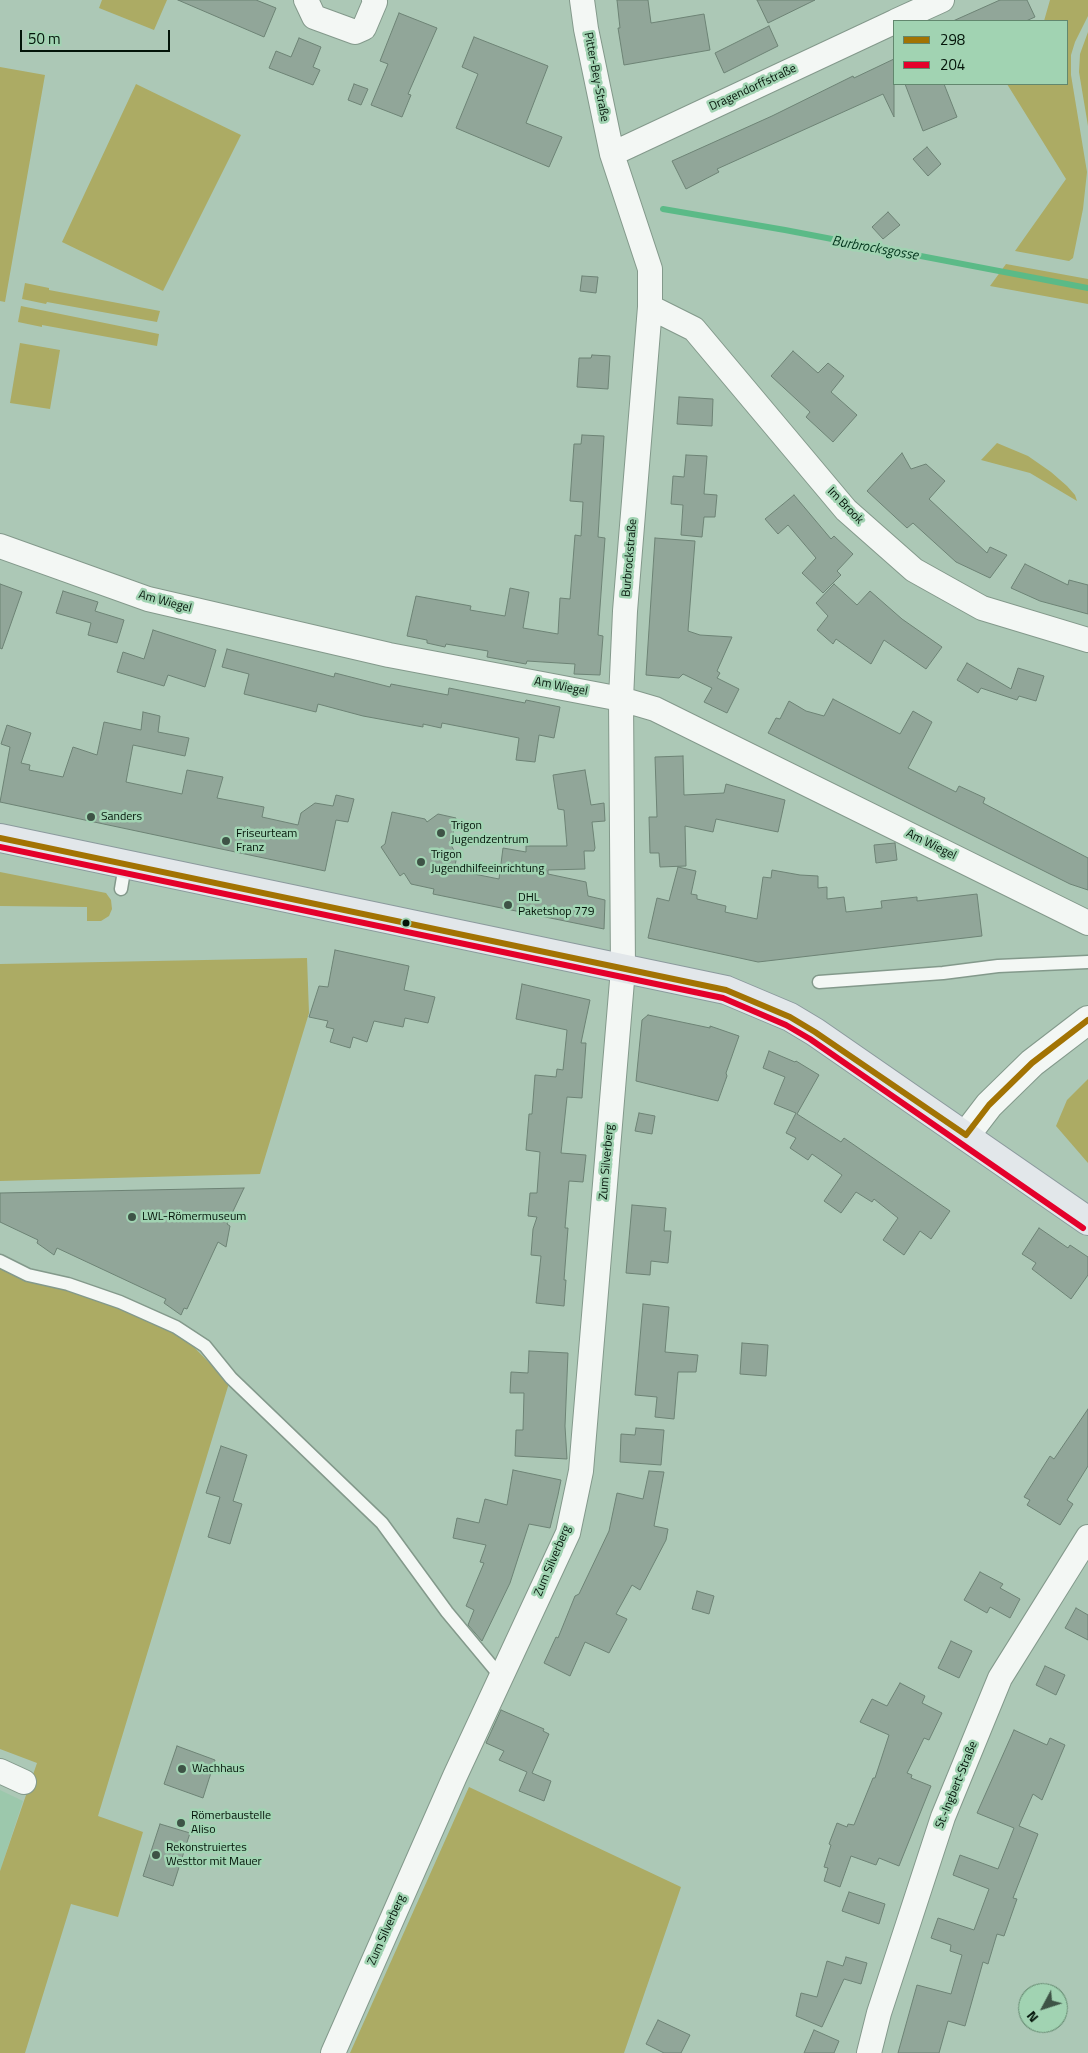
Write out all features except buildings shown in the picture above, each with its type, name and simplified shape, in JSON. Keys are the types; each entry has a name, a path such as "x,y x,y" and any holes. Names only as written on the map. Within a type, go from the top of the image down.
{"main road":[{"path":"0,838 123,877 726,990 790,1017 815,1032 1088,1221"},
{"path":"966,1135 989,1105 1032,1063 1088,1020"}],"street":[{"path":"306,0 314,16 355,32 364,28 375,2 374,0"},
{"name":"Pitter-Bey-Straße","path":"582,0 586,29 612,154"},
{"name":"Dragendorffstraße","path":"899,20 942,0"},
{"name":"Dragendorffstraße","path":"612,154 893,23"},
{"name":"Burbrockstraße","path":"612,154 650,269 650,307 625,610 621,699 622,969"},
{"name":"Im Brook","path":"650,307 694,329 846,510 914,570 982,608 1088,640"},
{"name":"Am Wiegel","path":"0,546 148,600 389,655 621,699 655,709 1088,923"},
{"name":"Zum Silverberg","path":"333,2053 451,1785 568,1532 581,1471 622,969"},
{"name":"St.-Ingbert-Straße","path":"870,2053 878,2013 943,1817 1000,1678 1088,1537"},
{"path":"0,1772 24,1782"}],"lane":[{"path":"819,982 940,973 998,966 1088,962"},
{"path":"0,1261 28,1275 68,1284 120,1302 176,1327 205,1346 231,1378 382,1523 447,1612 501,1677"}],"shaded area":[{"path":"102,0 167,0 154,30 99,8"},
{"path":"1050,0 1088,0 1088,16 1075,42 1071,55 1071,75 1087,172 1083,209 1073,258 1069,261 1015,251 1066,179 1008,85 1068,85 1068,20 1044,20"},
{"path":"1088,32 1088,126 1079,72 1080,54"},
{"path":"0,67 45,75 5,302 0,301"},
{"path":"136,84 241,135 163,291 62,242"},
{"path":"1006,264 1088,279 1088,304 990,286"},
{"path":"25,283 49,288 49,290 160,311 157,322 47,302 46,304 22,299"},
{"path":"21,306 159,334 157,346 18,322"},
{"path":"20,343 60,350 50,409 10,403"},
{"path":"997,443 1028,456 1051,472 1067,486 1075,495 1077,501 1030,473 981,460"},
{"path":"0,872 106,893 111,900 112,909 109,916 101,921 87,921 87,907 0,906"},
{"path":"307,958 309,1013 260,1174 0,1181 0,964"},
{"path":"1088,1079 1088,1163 1056,1126 1067,1100"},
{"path":"0,1267 21,1277 116,1305 187,1340 229,1383 98,1816 143,1832 118,1917 71,1904 25,2053 0,2053 0,1871 37,1763 0,1749"},
{"path":"469,1787 681,1887 624,2053 350,2053"},
{"path":"0,1790 23,1801 0,1871"}],"waterway":[{"name":"Burbrocksgosse","path":"663,209 785,230 1088,288"}],"transit line":[{"name":"298","path":"0,838 726,990 790,1017 815,1032 966,1135"},
{"name":"204","path":"0,847 723,998 786,1025 810,1039 1083,1228"},
{"name":"298","path":"966,1135 989,1105 1032,1063 1088,1020"}],"place":[{"name":"Sanders","path":"91,817"},
{"name":"Trigon Jugendzentrum","path":"441,833"},
{"name":"Friseurteam Franz","path":"226,841"},
{"name":"Trigon Jugendhilfeeinrichtung","path":"421,862"},
{"name":"DHL Paketshop 779","path":"508,905"},
{"name":"LWL-Römermuseum","path":"132,1217"},
{"name":"Wachhaus","path":"182,1769"},
{"name":"Römerbaustelle Aliso","path":"181,1823"},
{"name":"Rekonstruiertes Westtor mit Mauer","path":"156,1855"}]}
